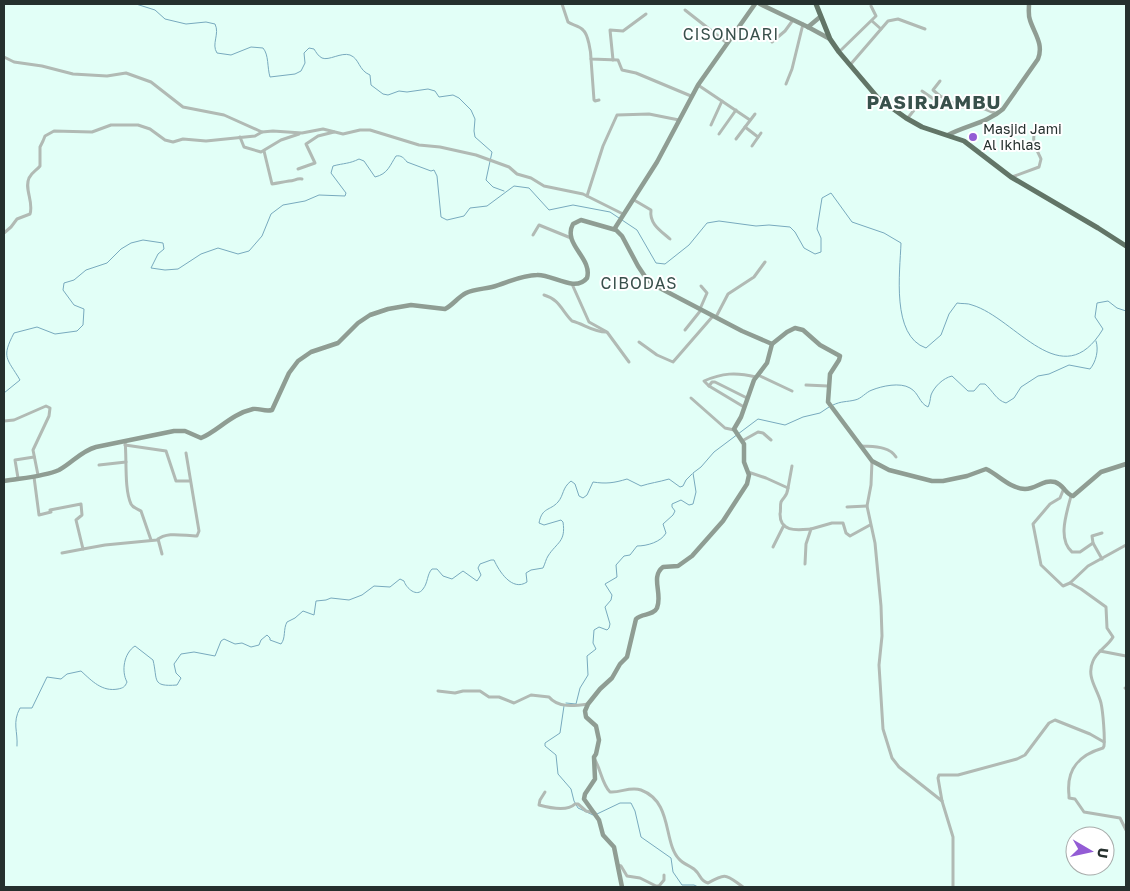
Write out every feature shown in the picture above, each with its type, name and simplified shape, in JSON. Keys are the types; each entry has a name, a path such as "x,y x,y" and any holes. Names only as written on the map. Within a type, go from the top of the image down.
{"highway":[{"path":"816,4 830,39 878,98 907,119 922,127 964,141 1011,177 1126,246"}],"main road":[{"path":"615,228 657,162 691,96 755,4"},
{"path":"760,4 830,39"},
{"path":"948,135 988,120 997,114 1040,56 1039,44 1029,16 1029,4"},
{"path":"806,26 820,17"},
{"path":"4,481 58,470 91,448 174,430 185,431 201,438 242,413 253,409 272,410 289,373 302,357 338,343 362,320 378,312 411,305 445,309 466,293 514,279 532,276 546,276 572,284 585,281 588,271 571,238 573,224 581,220 615,228 622,236 627,248 646,278 654,285 714,317 772,344"},
{"path":"622,887 614,847 603,835 596,814 586,802 584,796 595,779 594,757 600,740 596,726 585,715 588,704 612,678 620,664 627,657 636,619 653,612 657,608 659,591 658,572 663,567 680,565 704,545 723,521 747,484 749,478 744,465 744,444 735,431 756,376 767,363 772,344 795,328 803,330 825,349 840,357 830,374 828,386 830,405 872,461 889,470 932,481 952,480 986,469 1014,487 1023,489 1036,487 1047,481 1058,483 1071,496 1076,495 1101,472 1126,464"}],"street":[{"path":"562,4 568,22 583,30 589,46 594,100 599,100"},
{"path":"839,52 872,21 876,15 871,6"},
{"path":"685,10 727,43"},
{"path":"613,60 610,30 623,31 646,14"},
{"path":"850,65 888,21 895,19 925,29"},
{"path":"772,42 793,20"},
{"path":"872,21 881,29"},
{"path":"786,84 806,26"},
{"path":"4,57 14,62 42,66 73,74 107,76 126,73 151,82 183,107 224,115 262,132"},
{"path":"591,59 620,61 622,70 636,73 691,96"},
{"path":"940,81 933,91 940,96 961,107 985,109 997,114"},
{"path":"698,85 750,120"},
{"path":"922,91 935,100 940,96"},
{"path":"907,119 926,95"},
{"path":"711,124 722,100"},
{"path":"719,134 736,110"},
{"path":"588,192 603,146 617,115 649,114 679,120"},
{"path":"736,139 755,114"},
{"path":"4,233 9,230 17,218 30,214 29,178 40,166 40,147 45,136 54,131 92,132 111,125 138,125 150,129 165,140 173,142 183,139 206,141 255,136 262,132 273,131 302,133"},
{"path":"745,127 758,137"},
{"path":"240,137 244,147 259,152 281,140 319,129 343,134 370,130 419,145 476,154 509,168 517,174 536,180 543,185 588,192 623,215"},
{"path":"1011,177 1039,167 1041,159 1034,145 1036,130"},
{"path":"298,169 316,163 306,144 318,136 334,132"},
{"path":"752,146 761,133"},
{"path":"264,150 272,184 283,180 302,179"},
{"path":"634,200 651,210 651,217 655,226 670,239"},
{"path":"533,235 539,226 571,238"},
{"path":"639,342 657,355 673,362 714,317 728,294 754,278 765,262"},
{"path":"572,284 589,322 607,332 629,362"},
{"path":"684,330 701,310 707,293 701,286"},
{"path":"544,295 552,297 558,302 572,321 581,323 595,331 607,332"},
{"path":"744,406 709,386 704,381 726,373 737,373 756,376 792,390"},
{"path":"709,386 714,382 748,398"},
{"path":"806,385 828,386"},
{"path":"691,398 725,428 735,431"},
{"path":"4,421 14,420 46,406 50,408 47,424 33,450 39,515 51,512 50,510 80,504 82,515 76,520 83,549"},
{"path":"742,440 758,432 763,433 771,440"},
{"path":"151,540 141,511 131,504 125,442 166,451 176,481 189,481"},
{"path":"861,446 887,449 896,457"},
{"path":"62,552 158,539 161,536 172,534 198,534 186,454"},
{"path":"18,478 15,460 34,457"},
{"path":"872,461 872,479 867,506 876,551 881,606 879,685 887,745 892,758 899,767 942,800"},
{"path":"99,465 126,462"},
{"path":"792,466 787,495 781,502 780,520 784,525 792,530 811,529 834,523 842,523 846,533 850,536 870,525"},
{"path":"748,472 788,488"},
{"path":"1064,487 1060,498 1050,504 1033,525 1041,566 1063,586 1070,583 1088,566 1126,545"},
{"path":"1071,496 1064,532 1068,549 1072,552 1077,552 1094,543"},
{"path":"847,507 867,506"},
{"path":"774,547 784,525"},
{"path":"805,564 806,544 811,529"},
{"path":"1102,534 1092,536 1102,559"},
{"path":"158,539 162,554"},
{"path":"1070,583 1106,607 1107,628 1113,637 1093,660 1090,673 1101,704 1105,742 1103,748 1088,753 1081,758 1074,768 1068,792 1069,798 1075,799 1086,813 1120,818 1126,830"},
{"path":"1099,651 1126,656"},
{"path":"438,691 455,693 463,691 482,692 489,697 499,697 512,703 532,695 549,696 553,702 561,705 578,706 588,704"},
{"path":"953,887 954,837 942,800 939,775 962,775 1017,759 1024,755 1051,721 1054,720 1105,742"},
{"path":"594,757 605,785 610,792 635,788 652,797 666,820 676,854 679,859 696,870 702,881 708,883 720,876 724,876 744,887"},
{"path":"545,792 540,805 563,809 571,808 578,804 586,811 596,814"},
{"path":"618,865 627,876 640,878 656,886 659,886 664,880 664,875"}],"waterway":[{"path":"136,4 155,10 165,19 186,24 206,22 215,24 217,31 215,50 217,53 231,55 251,47 263,48 267,58 270,77 295,74 301,71 305,63 304,53 309,48 314,49 319,56 325,59 346,54 350,55 370,75 371,85 383,94 388,95 399,91 407,92 428,89 435,91 439,97 453,95 459,98 471,110 475,119 475,137 492,152 486,180 493,187 504,191"},
{"path":"4,393 20,380 7,358 8,348 14,333 37,327 55,334 77,331 83,325 84,309 74,305 63,290 64,283 74,280 86,270 107,263 121,249 131,243 143,240 163,243 164,249 158,254 151,268 165,270 178,269 201,254 218,248 238,254 249,251 262,236 271,214 283,205 305,201 319,195 345,196 346,193 331,173 333,166 359,159 364,161 375,177 386,171 396,156 431,171 434,170 437,176 441,217 447,220 464,216 470,208 487,206 514,186 529,188 549,210 573,205 610,212 637,230 656,263 665,264 689,245 707,223 719,221 756,226 790,227 804,248 815,254 821,252 821,238 817,229 822,198 831,193 852,222 884,233 901,243 899,286 902,317 907,331 915,341 926,348 941,335 949,314 957,303 970,304 989,313 1039,347 1055,355 1071,356 1087,348 1103,329 1095,317 1097,303 1108,301 1117,308 1126,311"},
{"path":"833,405 857,399 876,389 896,385 910,388 928,407 934,389 939,383 952,376 968,391 974,391 980,384 985,384 997,398 1006,403 1014,398 1021,387 1038,376 1049,374 1069,365 1090,369 1096,356 1096,341"},
{"path":"566,703 576,704 580,688 588,675 587,656 596,649 593,643 594,630 599,627 607,630 609,628 610,624 605,607 611,600 612,595 605,584 617,577 616,565 624,556 630,555 637,546 653,543 664,536 666,533 663,524 675,511 672,504 681,500 689,505 693,504 696,492 693,473 714,452 758,419 785,425 803,417 820,413 829,407"},
{"path":"17,746 16,723 20,708 32,708 47,677 61,679 67,674 81,671 102,687 107,689 121,688 127,682 124,673 126,658 135,646 153,660 159,683 163,685 177,685 181,678 176,673 174,664 181,654 194,652 215,656 221,641 224,639 235,644 242,643 251,647 259,645 261,640 267,635 270,640 281,644 287,622 303,611 314,615 316,601 331,598 349,600 362,595 374,586 390,587 400,579 404,581 409,589 418,593 425,587 432,569 437,569 443,576 452,579 463,571 477,581 481,575 478,568 480,564 491,560 494,560 507,579 516,584 521,584 527,582 526,573 543,568 548,556 562,538 564,529 561,520 544,525 539,523 542,514 558,502 566,486 571,481 575,484 579,496 583,498 587,495 593,482 610,483 627,479 641,486 669,479 680,487 683,486 692,474"},
{"path":"564,706 560,733 545,743 545,746 556,755 558,774 571,789 578,808 593,815"},
{"path":"597,814 620,803 631,803 635,811 641,837 671,858 673,872 682,885 698,887"}],"place":[{"name":"Masjid Jami Al Ikhlas","path":"973,137"}],"district":[{"name":"CISONDARI","path":"731,34"},
{"name":"PASIRJAMBU","path":"934,102"},
{"name":"CIBODAS","path":"639,283"}]}
